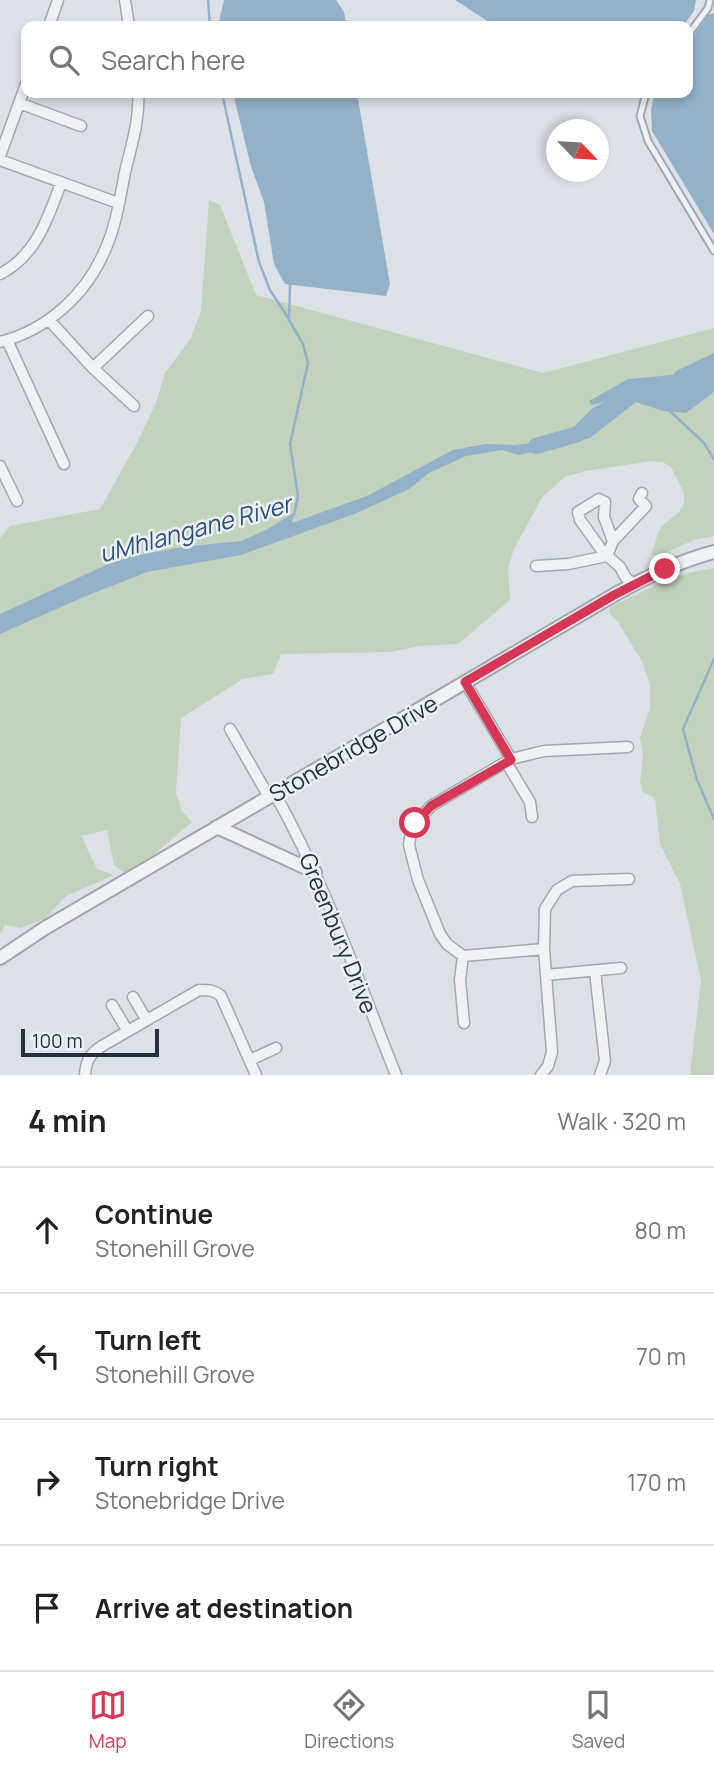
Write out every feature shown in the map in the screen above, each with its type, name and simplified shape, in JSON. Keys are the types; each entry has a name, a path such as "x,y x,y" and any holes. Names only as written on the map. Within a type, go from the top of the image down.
{"street":[{"path":"51,21 58,0"},
{"path":"125,0 128,21"},
{"path":"21,98 0,158 118,203"},
{"path":"64,464 3,341 50,320 77,294 99,265 109,240 118,203 138,98"},
{"path":"19,103 81,126"},
{"path":"0,274 19,261 33,246 47,221 61,183"},
{"path":"93,368 148,316"},
{"path":"50,320 93,368 134,406"},
{"path":"0,466 3,480 18,502"},
{"path":"607,556 613,541 646,506 639,499 642,494"},
{"path":"613,541 604,517 606,502 598,499 578,512 591,536 634,584"},
{"name":"Stonebridge Drive","path":"0,958 45,928 634,584 695,557 714,552"},
{"path":"536,566 568,564 607,556"},
{"path":"465,682 530,802 532,817"},
{"name":"Greenbury Drive","path":"230,729 315,872 396,1075"},
{"path":"544,949 463,956 447,944 427,906 412,860 409,845 411,832 415,823 431,806 509,761 544,751 628,747"},
{"path":"217,827 315,872"},
{"path":"541,1075 548,1066 552,1052 544,949 545,909 557,890 572,881 629,879"},
{"path":"463,956 460,979 464,1023"},
{"path":"546,975 621,968"},
{"path":"596,971 605,1061 600,1075"},
{"path":"85,1075 86,1063 91,1054 127,1030 199,990 215,991 221,996 256,1075"},
{"path":"133,997 146,1019"},
{"path":"112,1005 127,1030"},
{"path":"250,1060 276,1048"}],"lane":[{"path":"693,28 708,8 710,0"},
{"path":"644,98 640,108 642,129 714,251"}],"green space":[{"path":"209,200 220,205 256,295 543,373 714,328 714,536 694,540 660,555 651,555 663,525 679,512 684,503 684,493 671,467 663,462 652,461 586,471 565,477 543,496 514,549 508,568 510,600 458,644 419,646 391,652 281,654 273,674 243,679 181,718 176,793 182,811 192,822 129,876 114,865 107,830 81,836 97,869 114,875 66,896 45,919 20,928 5,925 0,934 0,538 10,526 100,509 138,441 156,403 165,373 191,338 201,311"},
{"path":"714,568 714,1075 690,1075 701,981 680,884 660,844 655,798 643,792 640,783 643,756 640,737 650,709 650,685 642,661 609,613 609,608 673,578"}],"water":[{"path":"224,0 336,0 344,12 346,21 219,21"},
{"path":"455,0 696,0 694,11 687,21 487,21"},
{"path":"714,13 714,234 652,131 651,109 654,98 693,98 693,36 708,15"},
{"path":"234,98 358,98 390,284 386,296 285,284 274,264 264,202 251,167"},
{"path":"714,353 714,392 686,413 663,411 636,402 590,438 519,455 502,450 466,456 429,473 409,489 357,513 241,555 147,572 0,634 0,614 108,564 133,556 183,547 241,541 266,530 295,512 292,523 367,496 453,450 486,444 515,445 559,440 591,424 602,410 604,402 592,405 589,401 628,379 673,375 676,371"}],"waterway":[{"path":"208,0 210,21"},
{"path":"223,98 259,262 270,290 289,319"},
{"path":"290,284 289,320 303,344 308,363 290,444 298,496 294,515"},
{"name":"uMhlangane River","path":"536,446 578,434 597,415 617,405"},
{"path":"669,410 704,443 714,459"},
{"path":"714,659 683,729 697,780 714,819"}],"route":[{"path":"415,823 431,806 511,760 465,682 614,595 665,569"}]}
